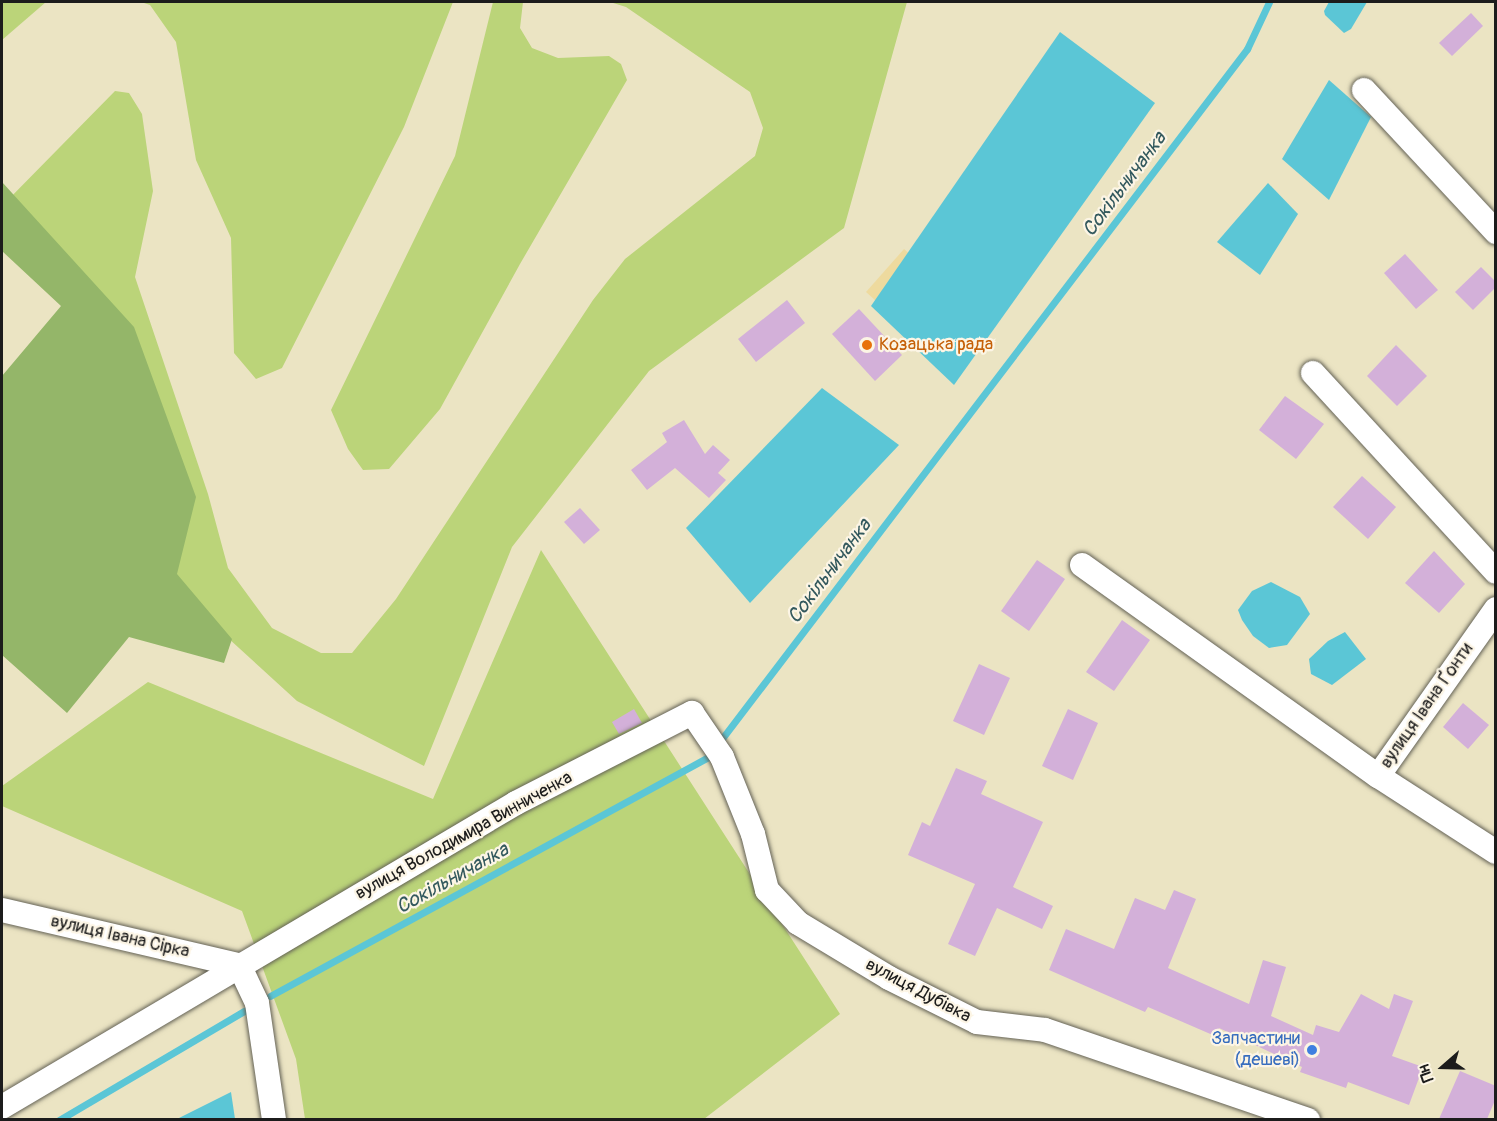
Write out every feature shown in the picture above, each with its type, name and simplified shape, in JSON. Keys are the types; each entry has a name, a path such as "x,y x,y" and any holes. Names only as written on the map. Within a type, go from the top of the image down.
{"street":[{"path":"1364,90 1496,232"},
{"path":"1312,373 1496,572"},
{"path":"1082,565 1378,776"},
{"name":"вулиця Івана Ґонти","path":"1496,609 1378,776 1496,852"},
{"name":"вулиця Дубівка","path":"692,713 718,751 753,834 767,890 798,923 889,978 976,1023 1045,1030 1308,1119"},
{"name":"вулиця Володимира Винниченка","path":"2,1107 516,803 692,713"},
{"name":"вулиця Івана Сірка","path":"2,910 239,965"},
{"path":"239,965 257,1003 274,1119"}],"green space":[{"path":"2,2 46,2 2,40"},
{"path":"141,2 453,2 404,127 282,368 256,379 234,353 231,238 196,160 176,42 150,5"},
{"path":"493,2 523,2 520,28 532,48 558,58 609,56 621,64 627,80 520,264 440,409 389,469 363,470 348,449 331,410 455,156"},
{"path":"610,2 907,2 844,228 649,371 512,547 424,766 297,701 194,607 101,449 79,313 2,206 115,91 129,93 142,114 153,191 135,277 208,494 228,568 272,628 321,653 352,653 396,599 593,300 625,259 755,156 763,128 750,92 626,7"},
{"path":"2,182 134,327 196,497 177,574 232,639 224,663 129,637 67,713 2,655 2,376 61,306 2,251"},
{"path":"541,550 840,1014 704,1119 305,1119 296,1059 242,911 2,806 2,786 148,682 433,799"}],"sand":[{"path":"904,249 924,267 886,310 866,292"}],"water":[{"path":"1329,2 1367,2 1351,29 1344,33 1325,15 1324,11"},
{"path":"1060,32 1155,103 954,385 871,306"},
{"path":"1329,80 1371,117 1329,200 1282,159"},
{"path":"1268,183 1298,214 1260,275 1217,242"},
{"path":"822,388 899,445 750,603 686,528"},
{"path":"1271,582 1300,597 1310,614 1287,645 1269,648 1253,636 1238,610 1252,591"},
{"path":"1345,632 1366,659 1332,685 1311,674 1309,659 1328,641"},
{"path":"231,1092 235,1119 179,1119 179,1118"}],"building":[{"path":"1471,13 1483,26 1452,56 1439,43"},
{"path":"1405,254 1438,290 1416,309 1384,273"},
{"path":"1481,267 1496,282 1496,287 1473,310 1455,292"},
{"path":"787,300 805,323 756,362 738,339"},
{"name":"Козацька рада","path":"859,309 902,355 875,381 832,334"},
{"path":"1396,345 1427,376 1397,406 1367,376"},
{"path":"1285,396 1324,424 1296,459 1259,430"},
{"path":"684,420 705,454 713,445 730,460 718,473 726,480 709,498 675,468 647,490 631,470 667,442 662,433"},
{"path":"1362,476 1396,507 1368,539 1333,507"},
{"path":"580,508 600,530 584,544 564,522"},
{"path":"1434,551 1465,584 1439,613 1405,583"},
{"path":"1037,560 1065,579 1029,631 1001,611"},
{"path":"1122,620 1150,640 1114,691 1086,672"},
{"path":"979,664 1010,678 984,735 953,721"},
{"path":"1463,703 1489,725 1468,749 1443,727"},
{"path":"634,709 642,723 619,734 612,722"},
{"path":"1068,709 1098,723 1073,780 1042,766"},
{"path":"956,768 987,781 981,794 1043,822 1013,887 1053,906 1042,929 997,908 975,956 948,944 975,884 908,855 922,822 930,826"},
{"path":"1174,890 1196,899 1168,968 1249,1004 1263,960 1286,967 1271,1016 1313,1035 1316,1025 1339,1032 1361,994 1389,1009 1394,994 1413,1001 1392,1056 1423,1067 1409,1105 1348,1082 1346,1088 1300,1072 1302,1067 1219,1028 1215,1036 1148,1007 1145,1012 1049,970 1066,929 1114,949 1135,898 1165,910"},
{"path":"1460,1071 1496,1086 1496,1098 1487,1119 1439,1119"}],"waterway":[{"name":"Сокільничанка","path":"270,996 708,757 1247,49 1269,2"},
{"name":"Сокільничанка","path":"59,1120 244,1011"}],"place":[{"name":"Козацька рада","path":"867,345"},
{"name":"Запчастини (дешеві)","path":"1312,1050"}]}
